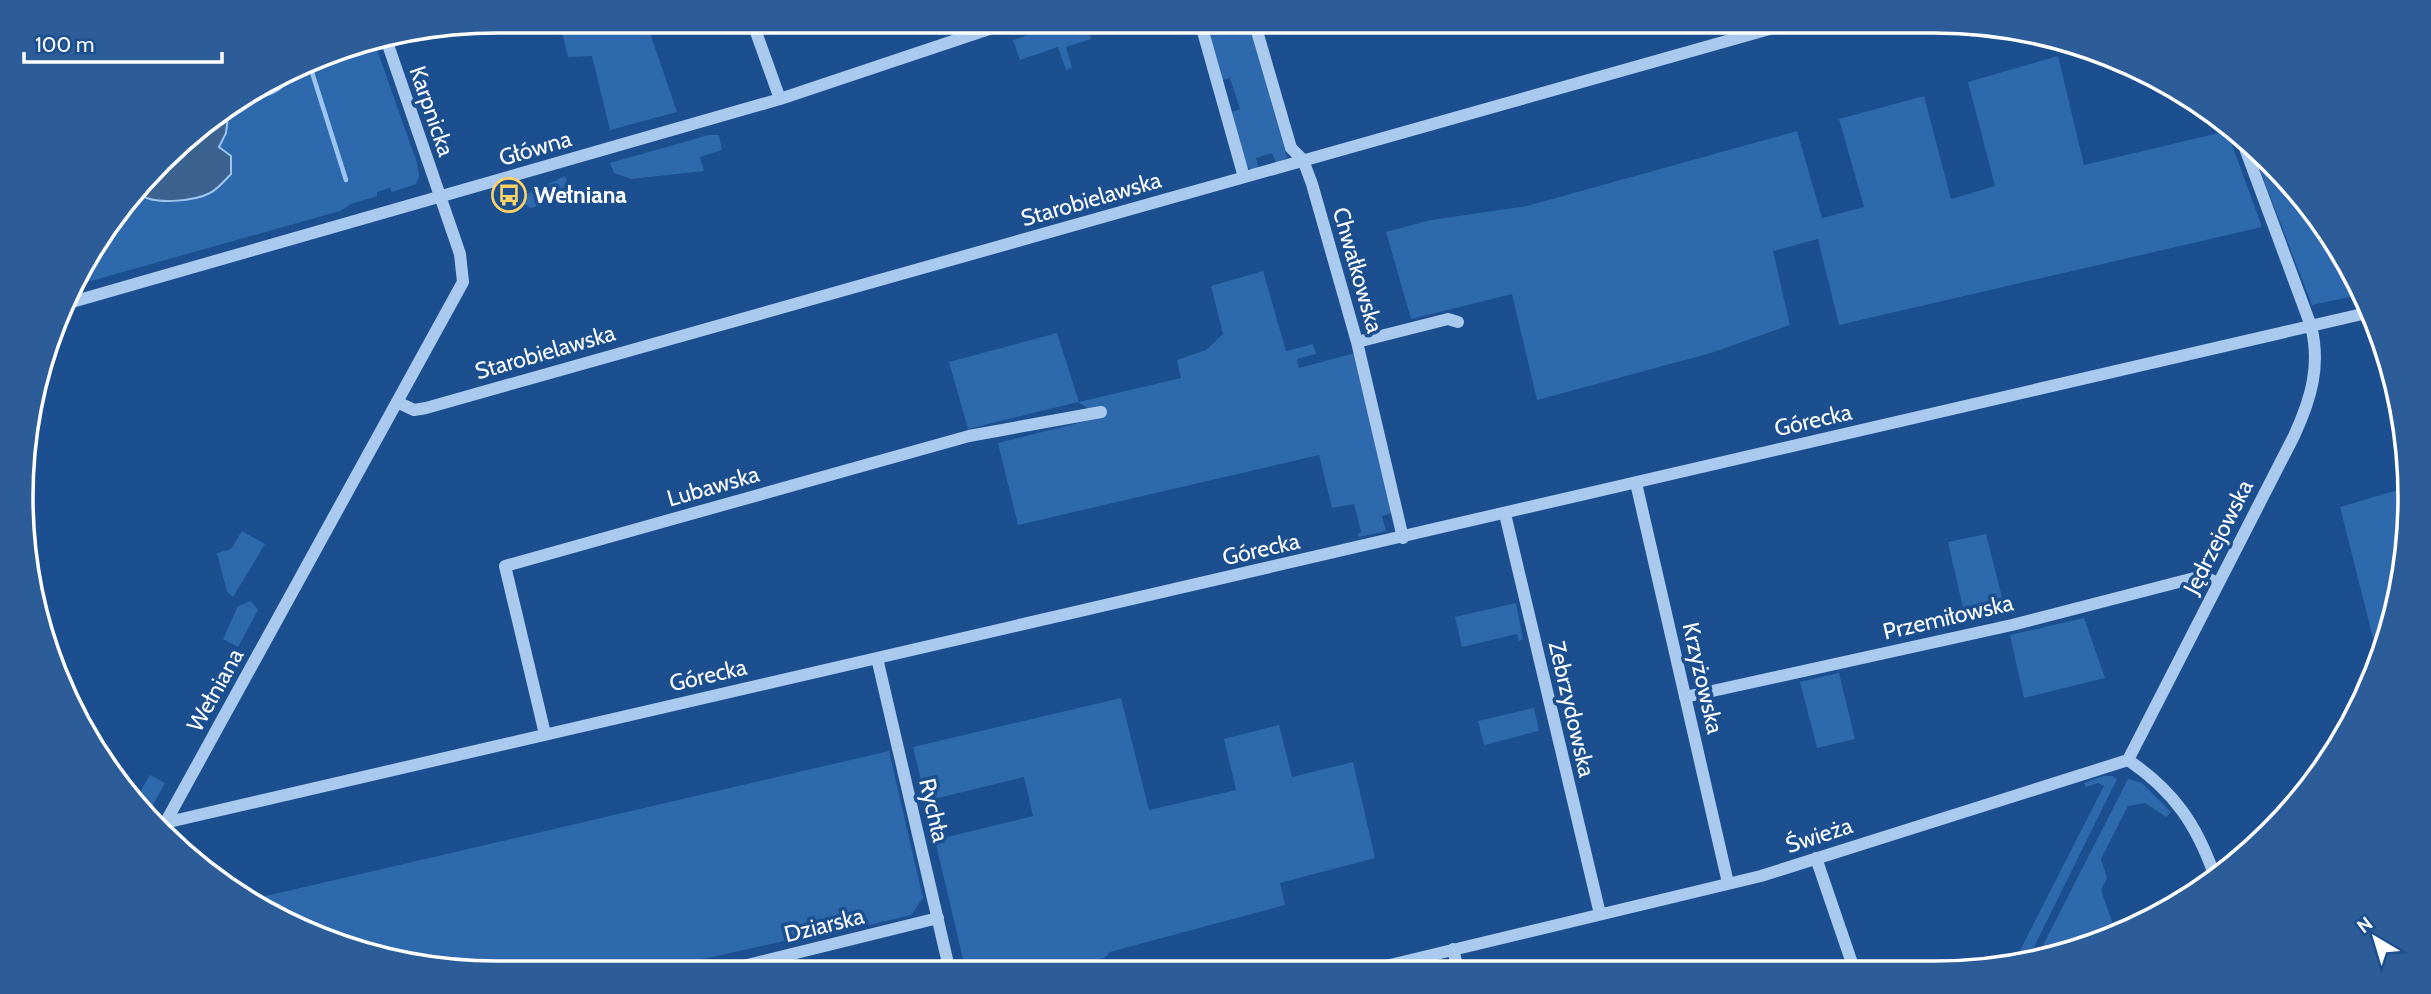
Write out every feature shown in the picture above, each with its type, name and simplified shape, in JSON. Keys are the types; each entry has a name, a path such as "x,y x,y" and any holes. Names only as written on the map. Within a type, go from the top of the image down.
{"street":[{"path":"756,33 780,99"},
{"name":"Główna","path":"77,300 780,99 977,33"},
{"path":"1203,33 1244,177"},
{"name":"Chwałkowska","path":"1257,33 1291,148 1303,160 1357,342 1403,538"},
{"name":"Starobielawska","path":"397,402 414,410 426,408 1754,33"},
{"name":"Karpnicka","path":"388,46 439,197"},
{"name":"Jędrzejowska","path":"2127,760 2294,436 2312,392 2316,367 2311,326 2248,155"},
{"name":"Wełniana","path":"165,821 463,282 460,254 439,197"},
{"name":"Górecka","path":"168,824 545,734 1403,538 2360,315"},
{"path":"1357,342 1448,319 1458,322"},
{"name":"Lubawska","path":"545,734 505,566 969,436 1101,412"},
{"name":"Krzyżowska","path":"1636,483 1728,883"},
{"name":"Zebrzydowska","path":"1504,514 1600,914"},
{"name":"Przemiłowska","path":"1685,697 2012,625 2202,576 2218,583"},
{"name":"Rychła","path":"877,658 948,961"},
{"path":"2127,760 2156,782 2188,816 2200,836 2212,868"},
{"name":"Świeża","path":"1405,961 1728,883 2127,760"},
{"path":"1816,858 1851,961"},
{"name":"Dziarska","path":"764,961 938,918"},
{"path":"1453,949 1456,961"}],"shaded area":[{"path":"562,33 650,33 677,112 610,130 592,56 568,57"},
{"path":"1034,33 1089,33 1091,39 1066,47 1072,68 1066,70 1058,47 1020,60 1013,40"},
{"path":"1208,33 1251,33 1287,158 1276,163 1272,153 1256,158 1259,168 1252,170 1246,166 1232,112 1240,109 1230,78 1222,80"},
{"path":"377,49 417,163 419,176 416,184 392,192 390,188 377,192 377,196 351,204 340,211 86,282 111,239 144,196 155,202 209,194 231,174 219,147 226,133 228,120 262,97 320,69"},
{"path":"2058,56 2084,165 2220,133 2230,140 2262,227 1839,325 1818,239 1773,251 1790,325 1711,353 1537,400 1512,294 1411,319 1386,232 1431,220 1527,206 1797,131 1822,218 1864,207 1839,119 1924,96 1951,199 1995,186 1968,82"},
{"path":"228,120 226,133 219,147 231,156 231,174 219,187 203,196 184,200 163,201 145,197 191,148"},
{"path":"709,135 719,135 722,150 700,157 704,171 631,179 614,173 610,163"},
{"path":"2258,165 2283,191 2320,239 2352,297 2312,305"},
{"path":"565,176 572,196 531,208 520,202 525,195"},
{"path":"1263,271 1286,351 1313,344 1316,354 1297,359 1299,368 1355,353 1392,513 1382,516 1386,531 1359,537 1361,532 1354,504 1332,508 1319,455 1018,525 998,443 1102,417 1078,402 968,429 949,362 1057,333 1079,402 1181,378 1177,360 1206,350 1223,334 1211,286"},
{"path":"2398,490 2394,558 2374,642 2340,507"},
{"path":"242,531 265,544 233,597 227,592 217,553 231,549"},
{"path":"1986,534 2006,613 1966,621 1948,542"},
{"path":"251,601 258,610 238,647 223,639 238,606"},
{"path":"1516,603 1523,639 1519,641 1517,634 1462,647 1455,617"},
{"path":"2084,618 2105,678 2024,698 2010,635"},
{"path":"1839,673 1855,739 1817,748 1800,682"},
{"path":"1121,698 1149,810 1236,790 1224,739 1279,725 1292,777 1353,762 1375,858 1280,883 1285,905 1110,952 1104,958 1091,961 963,961 935,840 1033,816 1024,777 926,801 913,747"},
{"path":"1534,708 1539,731 1484,745 1478,721"},
{"path":"889,751 923,898 911,915 808,940 807,936 694,961 497,961 436,957 377,945 320,925 262,897"},
{"path":"150,775 165,783 152,807 140,793"},
{"path":"2103,776 2117,779 2032,950 2019,953 2104,786 2098,783 2086,787 2084,783"},
{"path":"2128,779 2142,783 2171,812 2166,817 2145,803 2128,806 2101,859 2107,878 2101,890 2113,924 2042,948"}],"waterway":[{"path":"312,72 346,180"}],"place":[{"name":"Wełniana","path":"509,195"}]}
